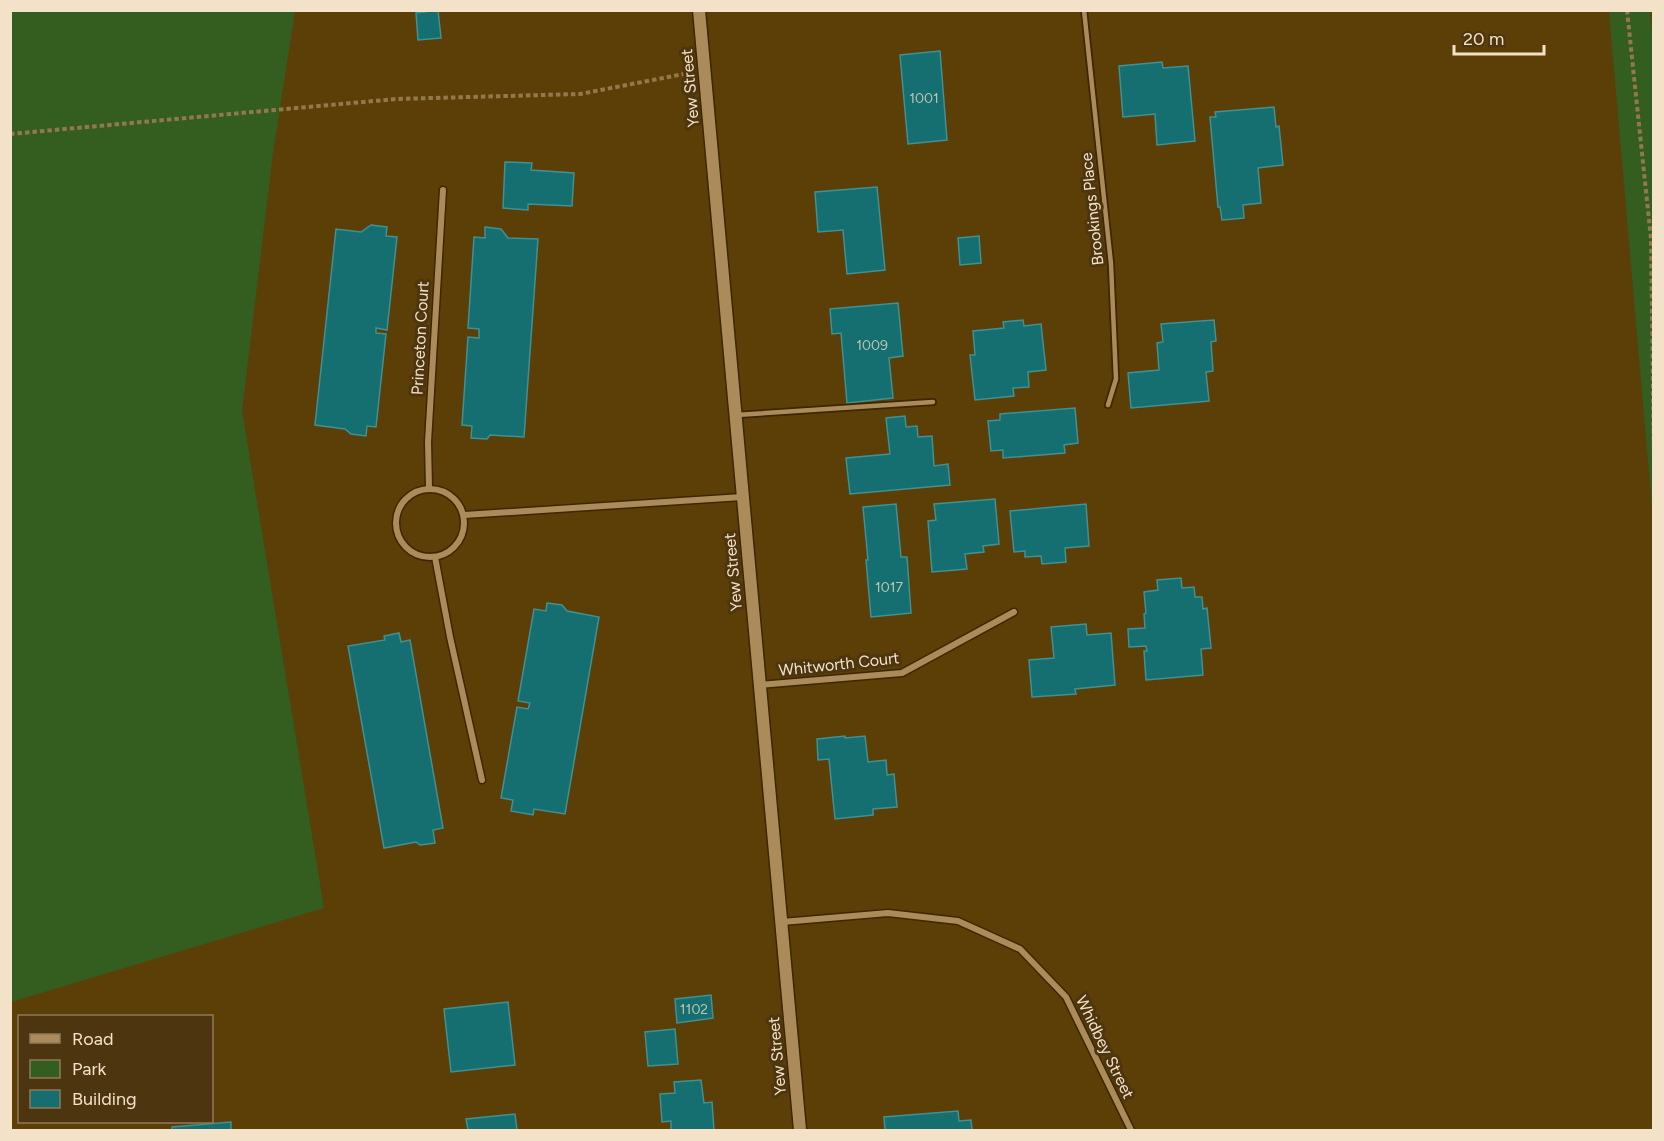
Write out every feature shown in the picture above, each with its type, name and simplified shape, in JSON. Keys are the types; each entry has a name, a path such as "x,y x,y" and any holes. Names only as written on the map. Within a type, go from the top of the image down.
{"street":[{"name":"Yew Street","path":"699,10 800,1131"},
{"name":"Princeton Court","path":"429,488 428,442 443,190"},
{"path":"429,488 445,491 457,501 464,515 465,530 459,543 448,553 435,557 418,556 405,547 397,534 396,518 402,503 414,492 429,488"},
{"path":"464,515 743,497"},
{"path":"435,557 447,626 482,780"},
{"name":"Whitworth Court","path":"760,685 902,673 1014,612"},
{"name":"Whidbey Street","path":"782,922 888,913 958,921 1020,949 1066,997 1131,1131"}],"lane":[{"name":"Brookings Place","path":"1084,10 1111,264 1116,380 1108,405"},
{"path":"736,415 933,402"}],"path":[{"path":"1627,10 1651,239 1653,462"},
{"path":"10,134 396,99 580,94 705,70"}],"green space":[{"path":"11,10 295,11 273,153 242,411 324,908 11,1002"},
{"path":"1609,11 1650,11 1654,49 1653,519"}],"building":[{"path":"438,10 441,38 418,40 416,13"},
{"path":"940,51 947,140 908,144 900,55"},
{"path":"1162,62 1163,68 1188,66 1195,141 1157,145 1155,114 1123,117 1119,66"},
{"path":"1274,107 1276,127 1279,126 1283,165 1258,168 1261,203 1243,205 1244,218 1222,220 1220,207 1218,207 1210,117 1216,117 1215,112"},
{"path":"505,162 532,163 531,170 574,173 572,206 528,204 528,210 503,208"},
{"path":"877,187 885,270 847,274 843,230 818,232 815,192"},
{"path":"371,225 387,227 386,236 397,237 387,330 376,328 376,333 386,334 376,427 367,426 366,436 351,434 345,429 315,425 336,229 361,232"},
{"path":"485,227 501,229 508,238 538,239 524,437 490,435 487,439 471,438 472,426 462,425 468,337 479,338 479,329 468,328 474,237 485,238"},
{"path":"979,236 981,263 960,265 958,238"},
{"path":"898,303 903,356 889,358 893,398 847,403 841,333 832,334 830,309"},
{"path":"1023,320 1024,326 1041,324 1046,370 1028,372 1029,387 1013,388 1014,396 975,400 970,355 975,355 973,331 1004,328 1003,322"},
{"path":"1214,320 1216,341 1211,342 1213,371 1206,372 1209,401 1131,408 1128,373 1159,370 1157,343 1163,342 1161,324"},
{"path":"1075,408 1078,443 1064,445 1065,453 1003,458 1003,450 991,451 988,421 1000,420 1000,414"},
{"path":"905,416 906,427 917,426 918,437 932,436 934,466 948,464 950,485 850,494 846,458 890,454 886,418"},
{"path":"995,499 999,544 983,546 984,552 965,554 967,569 932,572 928,521 936,520 934,504"},
{"path":"896,504 901,557 907,557 911,613 871,617 863,507"},
{"path":"1086,504 1089,546 1065,548 1066,562 1042,564 1041,556 1025,557 1025,551 1014,552 1010,511"},
{"path":"1181,578 1182,588 1194,587 1195,597 1202,597 1203,609 1207,608 1211,648 1201,649 1203,675 1146,680 1144,651 1147,651 1146,646 1129,647 1128,629 1145,628 1144,592 1158,590 1157,580"},
{"path":"547,603 562,605 567,611 599,617 565,814 534,809 533,815 511,811 513,800 501,798 517,707 528,709 530,703 518,701 534,609 546,611"},
{"path":"1086,624 1087,635 1111,633 1115,685 1075,689 1076,694 1032,697 1029,660 1054,658 1051,627"},
{"path":"399,633 401,642 410,640 443,828 433,830 435,843 420,845 416,842 384,848 348,646 385,640 384,636"},
{"path":"845,736 845,738 865,736 868,762 886,760 887,775 894,774 897,807 873,809 873,815 835,819 829,759 818,760 817,739"},
{"path":"711,995 713,1018 677,1023 675,999"},
{"path":"508,1002 515,1065 451,1072 444,1009"},
{"path":"675,1029 678,1064 648,1066 645,1032"},
{"path":"701,1080 704,1103 712,1102 714,1130 671,1130 671,1121 662,1122 660,1094 675,1093 674,1082"},
{"path":"958,1111 959,1121 971,1120 972,1130 885,1130 884,1117"},
{"path":"515,1114 517,1130 468,1130 466,1119"},
{"path":"231,1122 231,1130 172,1130 172,1127"}]}
